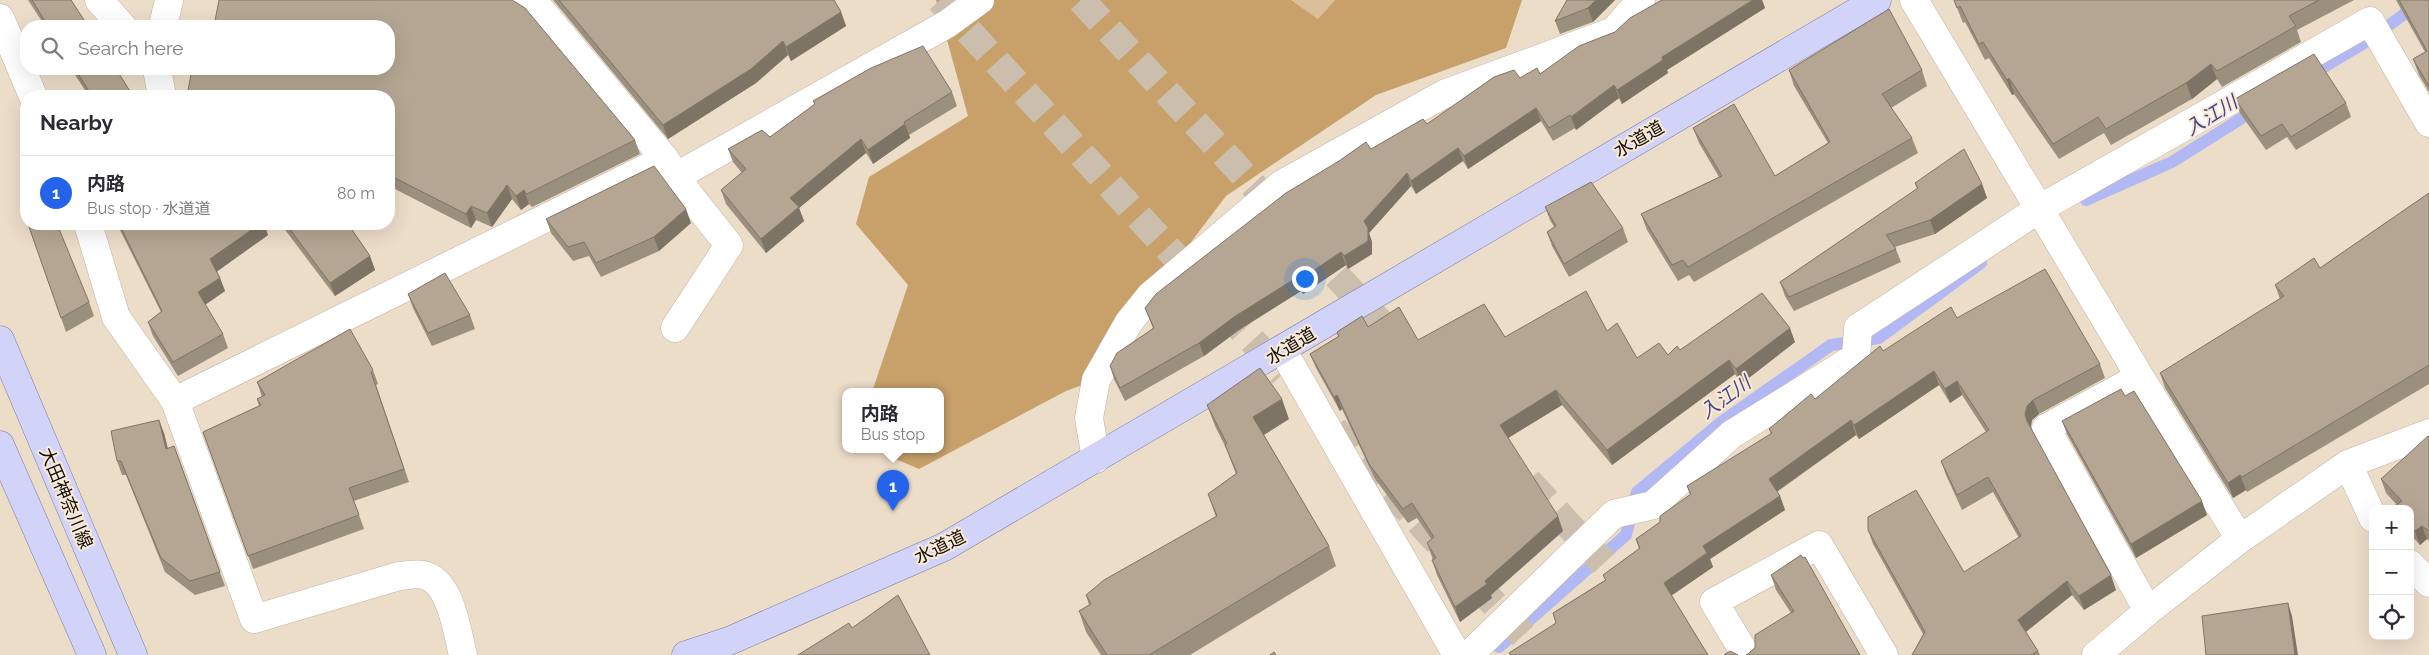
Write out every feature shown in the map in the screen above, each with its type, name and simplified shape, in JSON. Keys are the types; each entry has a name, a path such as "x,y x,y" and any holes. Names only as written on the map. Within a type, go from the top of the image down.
{"main road":[{"name":"水道道","path":"686,655 733,648 944,547 1283,350 1877,0"},
{"name":"大田神奈川線","path":"0,340 133,655"},
{"path":"0,445 92,655"}],"street":[{"path":"99,0 117,20"},
{"path":"165,20 168,0"},
{"path":"521,0 540,9 671,168 730,245 675,328"},
{"path":"175,401 671,168 946,24 980,0"},
{"path":"1096,459 1089,418 1096,380 1129,322 1150,296 1282,184 1444,94 1614,31 1641,0"},
{"path":"1914,0 2140,377 2240,539"},
{"path":"0,18 20,65"},
{"path":"1469,655 1614,514 1653,505 1732,434 1856,357 1858,328 2039,209 2370,21 2429,123"},
{"path":"24,75 30,90"},
{"path":"158,75 161,90"},
{"path":"90,230 116,317 175,401 254,619 399,576 424,575 443,588 454,615 463,655"},
{"path":"1283,350 1457,655"},
{"path":"2140,377 2046,428 2148,610"},
{"path":"2096,655 2148,610 2240,539 2348,464 2429,433"},
{"path":"2348,464 2369,509"},
{"path":"1746,655 1714,602 1819,545 1884,655"},
{"path":"2414,568 2429,583"}],"shaded area":[{"path":"936,0 1291,0 1318,19 1335,0 1522,0 1506,48 1376,95 1226,196 1150,296 1096,380 1066,391 919,469 884,453 944,453 944,388 873,388 908,285 856,224 869,177 968,116"},
{"path":"1291,0 1335,0 1318,19"}],"building":[{"path":"32,0 71,0 84,20 44,20"},
{"path":"219,0 512,0 525,8 635,140 527,194 524,190 516,196 507,185 487,213 471,206 466,214 395,178 395,90 188,90 191,75 395,75 395,20 215,20"},
{"path":"559,0 834,0 841,12 786,47 783,41 751,69 663,125"},
{"path":"1567,0 1596,0 1588,8 1555,21"},
{"path":"1662,0 1753,0 1662,57 1663,60 1617,90 1614,85 1571,117 1570,115 1549,128 1536,108 1464,156 1458,148 1411,181 1407,173 1364,221 1368,228 1368,241 1344,256 1341,252 1298,281 1296,278 1234,317 1199,343 1120,388 1110,366 1117,353 1154,328 1145,308 1156,294 1286,193 1339,161 1366,142 1371,149 1423,119 1427,124 1494,77 1514,70 1520,78 1537,68 1540,74 1579,46 1615,32 1630,18"},
{"path":"1954,0 2319,0 2289,16 2296,26 2217,71 2211,64 2186,83 2106,129 2098,117 2053,144 2009,78 2007,80 1983,42 1979,44 1960,6 1957,8"},
{"path":"2399,0 2429,0 2429,86 2413,59 2427,51"},
{"path":"1889,9 1922,70 1882,94 1912,138 1688,267 1683,260 1672,265 1641,214 1722,176 1693,128 1734,104 1775,176 1830,142 1789,70"},
{"path":"923,46 952,92 904,122 905,124 868,150 861,139 790,198 799,207 761,239 721,190 746,169 728,149 762,130 770,137 815,104 813,101 871,68"},
{"path":"2314,54 2346,103 2291,137 2282,124 2261,136 2235,99"},
{"path":"79,75 120,75 129,90 88,90"},
{"path":"1964,149 1982,184 1930,220 1886,235 1896,249 1789,297 1780,282 1918,188 1915,183"},
{"path":"654,166 686,209 654,237 596,263 584,242 568,247 546,219"},
{"path":"1591,182 1623,228 1564,264 1547,232 1556,226 1545,207"},
{"path":"2429,193 2429,365 2242,477 2240,475 2228,483 2160,373 2284,296 2275,285 2314,258 2320,268"},
{"path":"30,230 59,230 89,302 61,318"},
{"path":"122,230 251,230 210,259 220,278 198,292 223,334 173,362 148,322 162,311"},
{"path":"290,230 352,230 370,256 330,283"},
{"path":"2045,269 2100,364 2033,400 2027,406 2025,414 2027,421 2111,575 2079,596 2067,581 2018,620 2038,651 2031,655 1912,655 1925,632 1868,530 1868,517 1916,490 1964,572 2021,536 1988,477 1957,495 1941,461 1989,430 1957,381 1945,389 1934,371 1854,425 1851,420 1769,479 1780,496 1703,546 1707,553 1664,583 1708,655 1511,655 1509,653 1556,623 1553,613 1606,580 1603,575 1640,548 1636,539 1660,522 1660,516 1691,494 1687,486 1772,433 1769,429 1811,394 1815,399 1880,346 1883,351 1951,307 1957,318"},
{"path":"445,273 470,315 428,333 408,294"},
{"path":"1586,291 1607,331 1617,323 1637,358 1659,343 1668,355 1677,346 1680,350 1762,293 1790,328 1736,369 1729,360 1607,450 1556,390 1500,425 1558,516 1485,581 1487,584 1455,607 1432,560 1436,558 1427,543 1434,537 1412,503 1403,509 1369,464 1337,395 1334,397 1310,354 1339,336 1337,332 1362,316 1368,327 1399,307 1418,340 1484,304 1505,337"},
{"path":"350,329 373,370 371,372 404,469 349,488 359,515 248,556 203,432 261,405 257,399 265,395 257,382"},
{"path":"1260,368 1282,399 1253,417 1329,546 1149,655 1107,655 1079,611 1091,604 1086,595 1104,580 1217,516 1208,494 1237,473 1225,445 1227,444 1207,405"},
{"path":"2121,389 2125,396 2134,391 2202,501 2131,544 2062,421"},
{"path":"159,420 166,449 174,446 220,572 190,581 161,558 121,461 117,461 111,431"},
{"path":"2429,437 2429,531 2422,526 2415,531 2414,505 2396,505 2402,501 2381,479"},
{"path":"1801,555 1803,558 1805,557 1860,655 1746,655 1755,648 1755,635 1794,611 1771,575"},
{"path":"898,595 930,655 798,655 849,623 852,628"},
{"path":"2288,603 2295,655 2206,655 2202,616"},
{"path":"1730,651 1738,655 1724,655"}],"waterway":[{"name":"入江川","path":"2309,76 2372,38 2423,0"},
{"name":"入江川","path":"2086,200 2172,162 2258,108"},
{"name":"入江川","path":"1499,647 1626,535 1637,492 1720,423 1831,345 1879,338 1981,263"}],"tunnel":[{"path":"940,0 1283,374"},
{"path":"1081,0 1281,215"},
{"path":"1308,245 1403,347"},
{"path":"1334,429 1541,655"},
{"path":"1528,481 1636,598"}],"place":[{"name":"内路","path":"893,511"}]}
